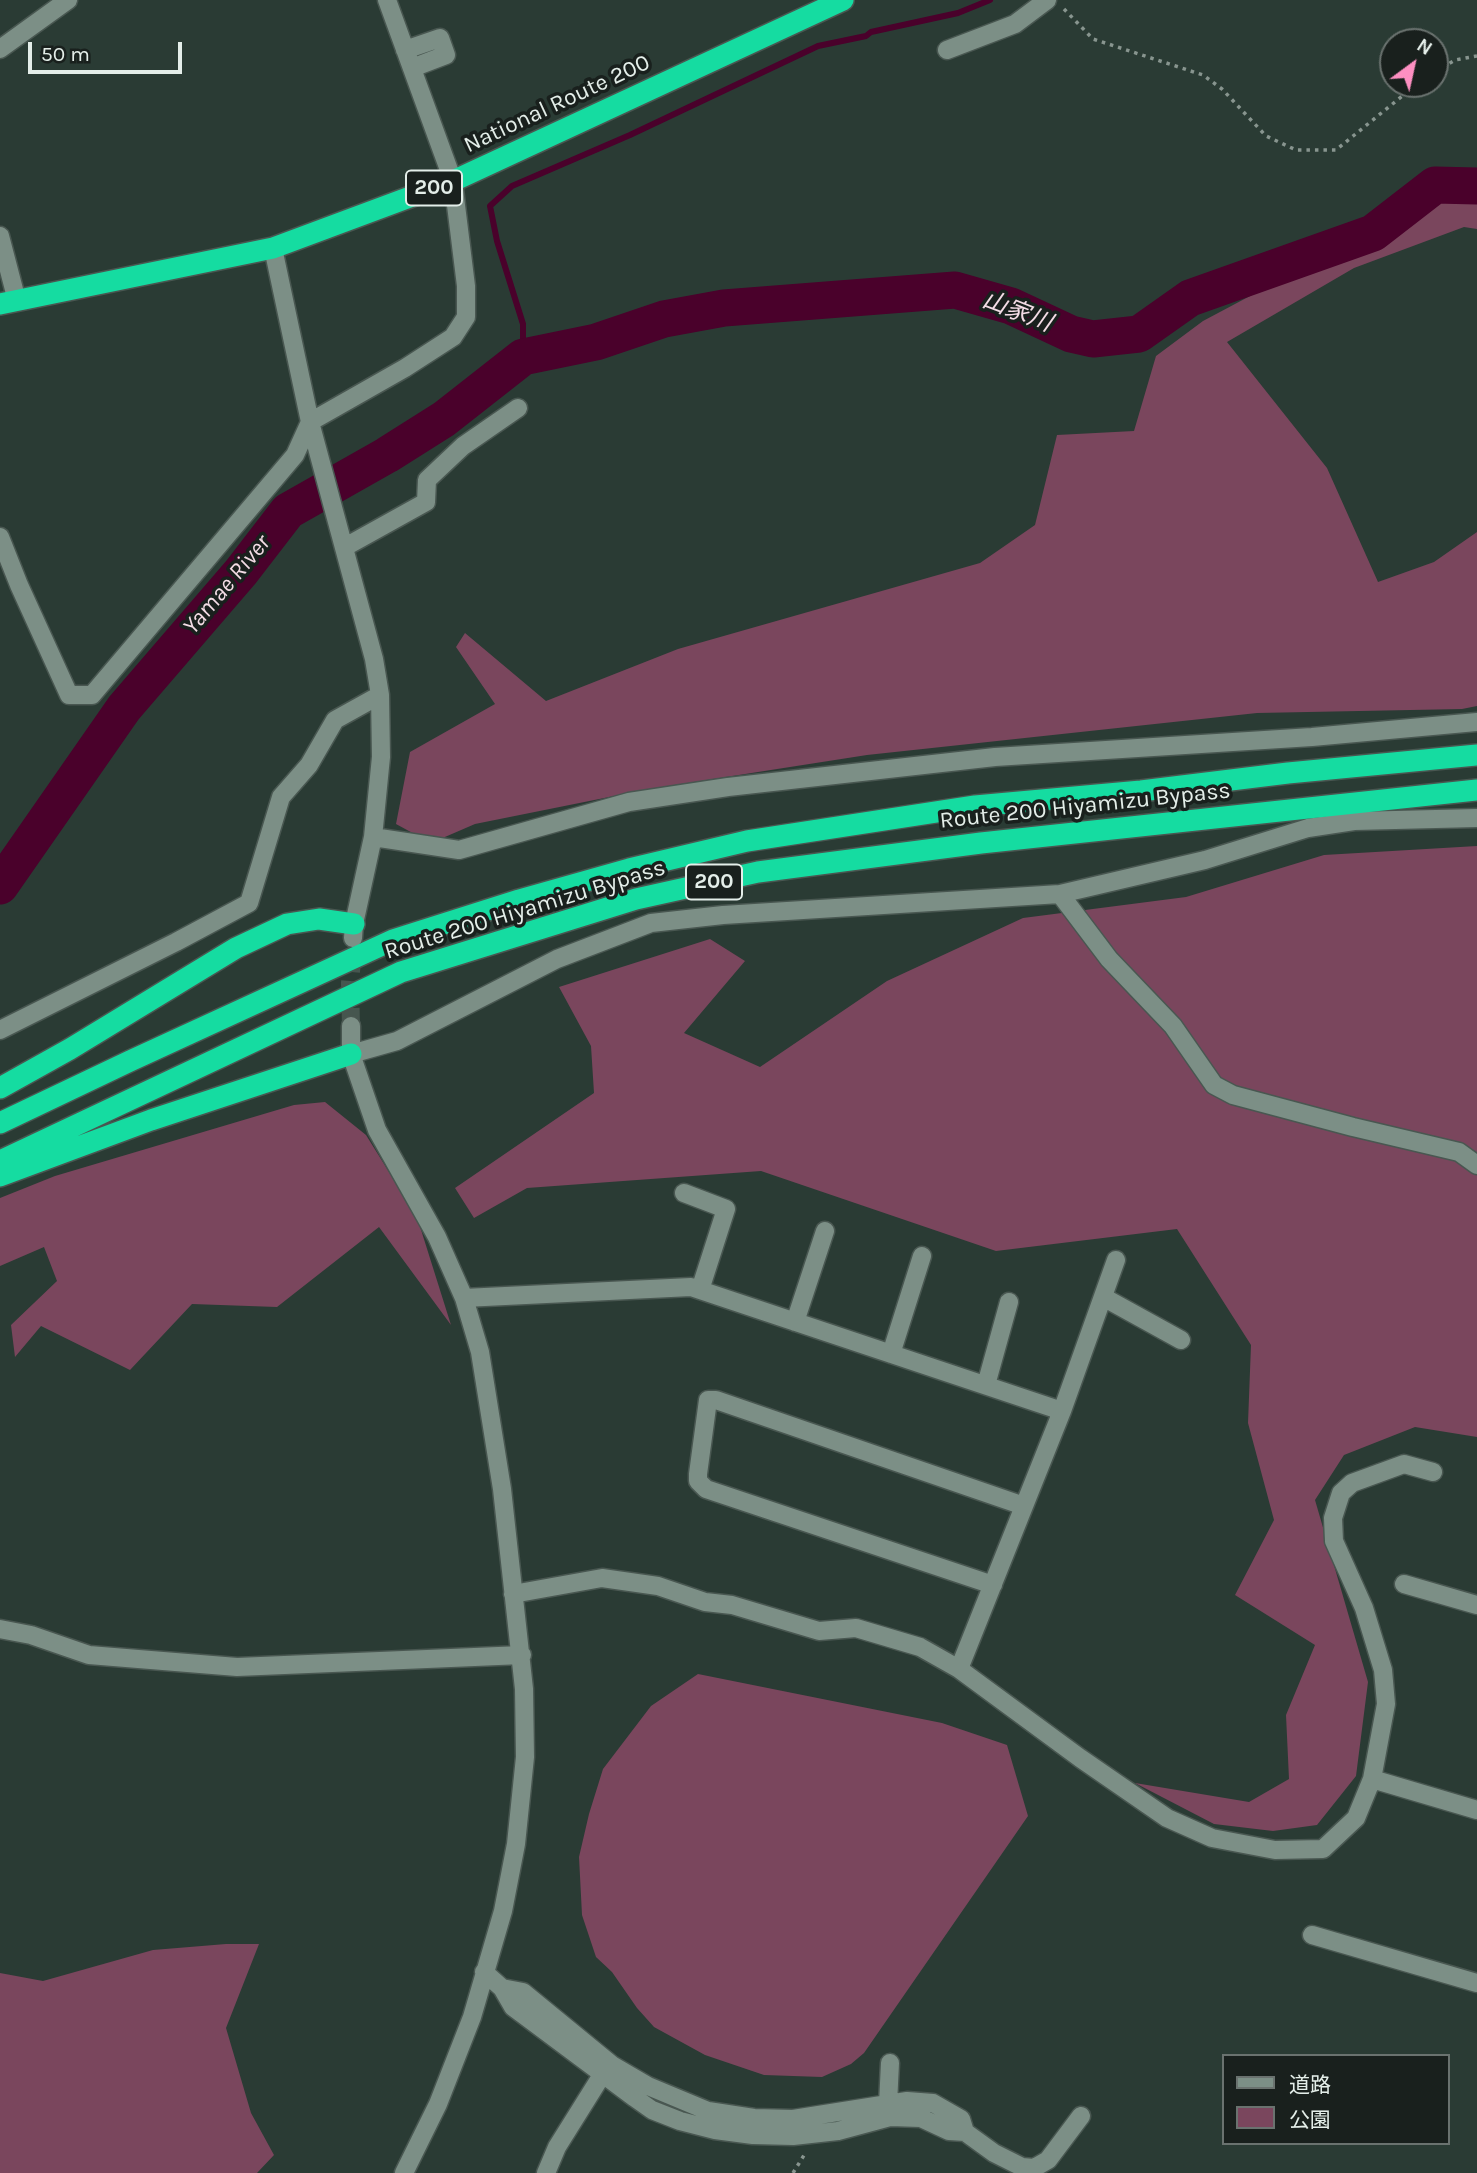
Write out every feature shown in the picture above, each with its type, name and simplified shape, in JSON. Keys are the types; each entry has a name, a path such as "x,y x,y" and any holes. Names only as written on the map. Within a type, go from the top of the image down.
{"highway":[{"name":"National Route 200","path":"9,303 273,248 453,181 843,0"},
{"name":"Route 200 Hiyamizu Bypass","path":"0,1123 393,940 629,869 747,841 975,806 1477,755"},
{"name":"Route 200 Hiyamizu Bypass","path":"0,1161 401,972 636,899 772,870 981,843 1477,790"},
{"path":"0,1088 70,1049 236,948 288,924 319,919 354,931"},
{"path":"0,1176 151,1120 351,1054"}],"street":[{"path":"0,49 68,0"},
{"path":"0,537 69,695 92,695 295,455 310,422 405,368 453,337 466,317 466,286 453,181 387,0"},
{"path":"947,50 1015,24 1047,0"},
{"path":"405,50 440,38 446,55 412,68"},
{"path":"0,236 9,303"},
{"path":"273,248 310,422 374,659 380,695 382,757 373,837 354,931"},
{"path":"345,547 426,502 427,480 463,446 518,408"},
{"path":"0,1030 249,903 281,797 309,765 335,720 380,695"},
{"path":"373,837 459,850 629,802 728,787 995,757 1312,737 1477,722"},
{"path":"351,1054 397,1041 557,959 651,923 723,915 1060,894 1205,860 1308,828 1354,821 1477,818"},
{"path":"1060,894 1109,960 1173,1026 1214,1085 1233,1095 1353,1128 1459,1152 1477,1165"},
{"path":"351,1026 351,1054 377,1130 437,1237 464,1298 480,1352 491,1415 524,1689 525,1757 516,1844 503,1911 472,2017 438,2104 404,2173"},
{"path":"684,1193 726,1209 700,1290"},
{"path":"795,1322 825,1231"},
{"path":"891,1354 922,1256"},
{"path":"959,1669 1062,1411 1116,1260"},
{"path":"464,1298 691,1287 1062,1411"},
{"path":"1103,1297 1181,1340"},
{"path":"986,1385 1009,1302"},
{"path":"993,1586 706,1489 698,1481 698,1475 708,1400 716,1400 1024,1506"},
{"path":"513,1594 602,1578 659,1586 705,1602 732,1605 820,1631 856,1628 920,1647 959,1669 1167,1818 1212,1838 1275,1850 1323,1849 1356,1818 1373,1779 1386,1704 1383,1670 1364,1608 1334,1541 1333,1517 1341,1493 1352,1483 1404,1464 1433,1472"},
{"path":"1404,1584 1477,1605"},
{"path":"0,1629 31,1635 89,1655 237,1667 522,1655"},
{"path":"1373,1779 1477,1810"},
{"path":"1312,1935 1477,1983"},
{"path":"484,1972 502,1988 523,1992 607,2070 708,2111 754,2119 793,2119 889,2111 907,2101 933,2103 961,2119 965,2132 994,2153 1022,2167 1034,2168 1048,2160 1081,2116"},
{"path":"889,2111 890,2063"},
{"path":"546,2173 557,2147 607,2070"}],"path":[{"path":"1055,0 1093,39 1203,75 1222,89 1266,136 1296,150 1336,149 1400,98"},
{"path":"1449,64 1477,56"}],"green space":[{"path":"1438,194 1477,196 1477,229 1464,227 1354,268 1227,342 1327,468 1378,582 1434,562 1477,532 1477,706 1462,709 1257,713 867,755 649,789 475,824 431,843 396,824 410,752 495,704 456,647 465,633 546,701 678,649 980,563 1035,525 1057,435 1134,431 1156,356 1203,321 1314,262 1388,234"},
{"path":"1477,846 1477,1437 1415,1427 1344,1455 1315,1500 1368,1682 1356,1776 1317,1825 1273,1831 1214,1824 1135,1783 1249,1802 1289,1779 1286,1715 1315,1645 1235,1595 1274,1520 1248,1423 1251,1345 1177,1229 996,1251 761,1171 527,1188 474,1218 455,1188 594,1093 591,1046 559,987 710,939 745,961 684,1033 760,1067 887,981 1023,918 1186,897 1324,855"},
{"path":"325,1102 366,1135 417,1217 451,1325 379,1227 277,1307 192,1304 130,1370 41,1326 15,1357 11,1325 57,1281 44,1247 0,1266 0,1198 55,1176 294,1105"},
{"path":"698,1674 942,1723 1007,1745 1028,1816 864,2053 851,2064 822,2077 764,2075 705,2055 654,2027 612,1972 596,1957 582,1915 579,1857 603,1769 651,1706"},
{"path":"259,1944 226,2028 251,2113 274,2155 257,2173 0,2173 0,1973 43,1981 153,1950"}],"waterway":[{"path":"523,357 523,324 497,241 490,206 512,186 630,135 818,46 958,13 990,0"},
{"name":"山家川","path":"0,886 124,708 241,572 288,511 444,419 523,357 596,342 664,319 724,308 955,290 1011,306 1071,334 1093,339 1139,334 1190,298 1373,233 1435,185 1477,186"}],"tunnel":[{"path":"351,1026 350,983 353,949"}],"water label":[{"name":"Yamae River","path":"227,585"}]}
